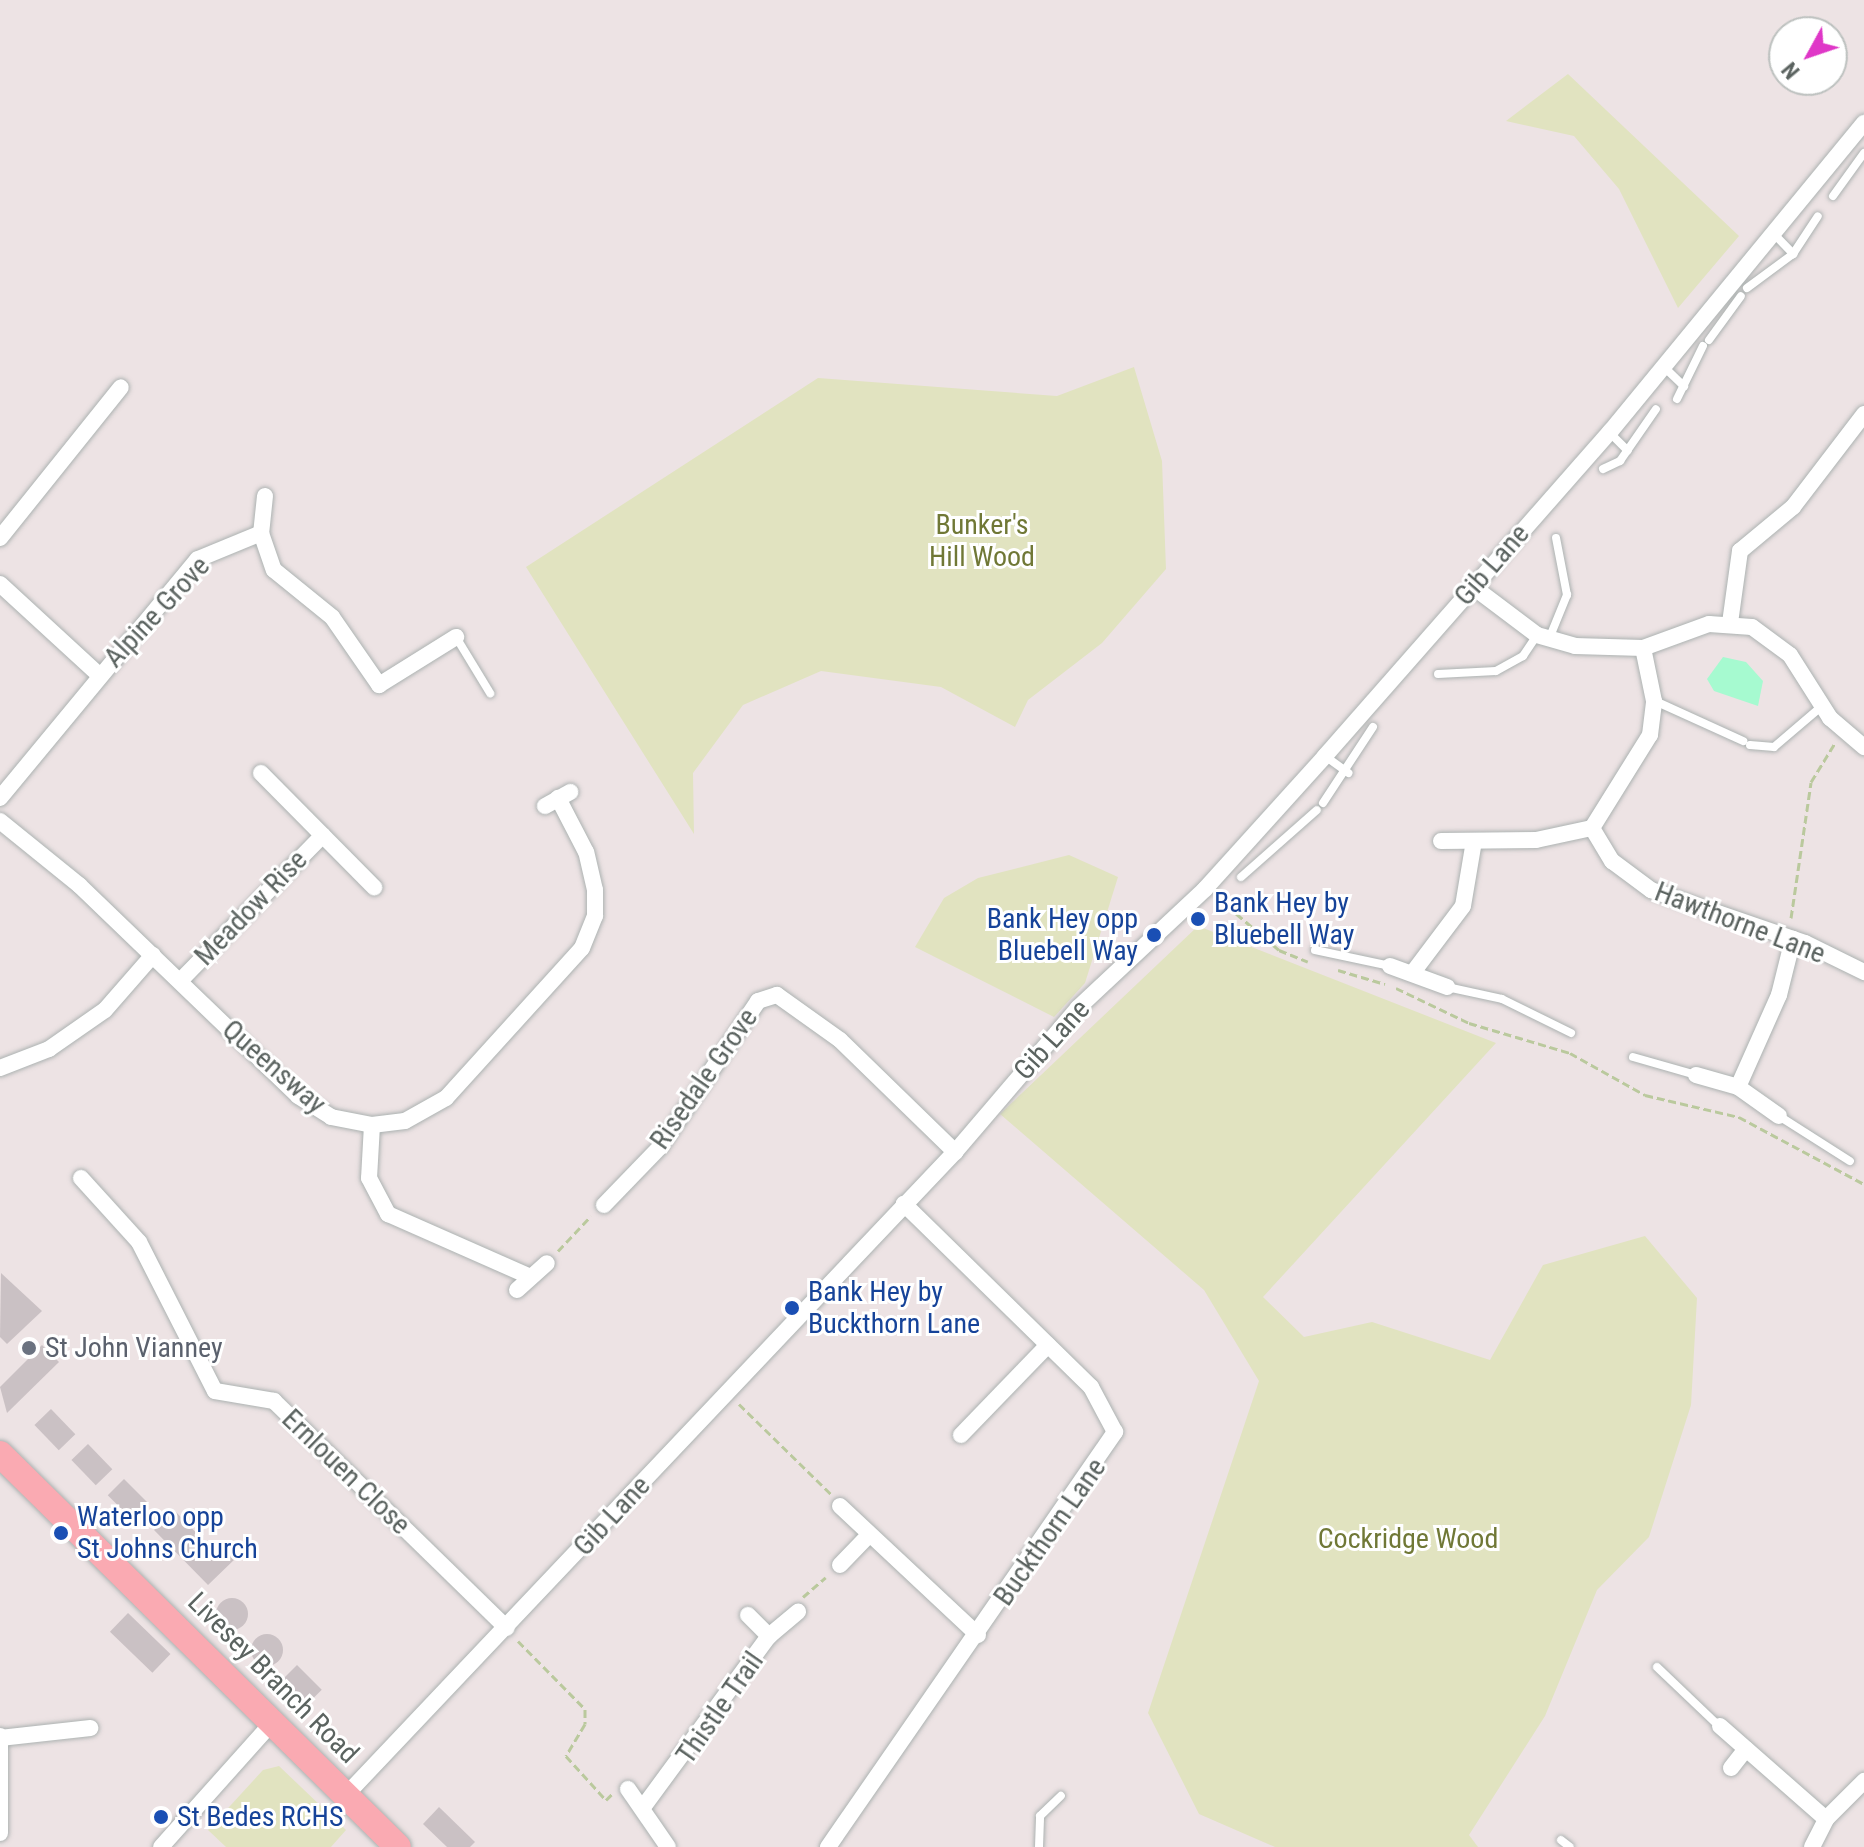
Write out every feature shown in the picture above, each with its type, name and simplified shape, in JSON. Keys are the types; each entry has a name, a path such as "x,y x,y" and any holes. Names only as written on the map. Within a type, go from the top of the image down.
{"main road":[{"name":"Livesey Branch Road","path":"0,1454 398,1847"}],"street":[{"name":"Gib Lane","path":"346,1795 955,1152 1078,1008 1205,889 1610,432 1864,123"},
{"path":"0,538 121,387"},
{"path":"1730,623 1740,551 1793,507 1864,414"},
{"path":"265,496 261,533 274,570 332,617 379,685 456,637"},
{"name":"Alpine Grove","path":"0,798 198,559 261,533"},
{"name":"Alpine Grove","path":"0,584 99,675"},
{"path":"1472,586 1543,637 1643,648 1730,623 1752,627 1790,655 1822,706 1864,747"},
{"path":"1441,841 1536,840 1592,828 1650,735 1654,701 1643,648"},
{"name":"Meadow Rise","path":"261,773 374,887"},
{"name":"Queensway","path":"0,821 153,955 316,1110 372,1125 405,1121 446,1098 582,948 595,916 595,890 586,852 558,799"},
{"name":"Hawthorne Lane","path":"1592,828 1612,861 1651,890 1791,938 1864,972"},
{"name":"Meadow Rise","path":"180,981 323,835"},
{"path":"1414,971 1463,906 1474,841"},
{"path":"1738,1087 1779,995 1791,938"},
{"path":"0,1068 49,1049 105,1010 153,955"},
{"path":"1390,966 1414,971 1447,987"},
{"name":"Risedale Grove","path":"604,1205 660,1147 758,1001 777,995 840,1040 955,1152"},
{"path":"1696,1075 1738,1087 1779,1116"},
{"path":"372,1125 369,1178 388,1214 531,1277"},
{"name":"Ernlouen Close","path":"81,1178 139,1242 215,1391 274,1401 507,1628"},
{"name":"Buckthorn Lane","path":"828,1847 978,1635 1115,1432 1110,1411 1048,1345 904,1204"},
{"path":"517,1290 547,1263"},
{"path":"961,1435 1048,1345"},
{"path":"840,1506 978,1635"},
{"path":"840,1565 869,1535"},
{"name":"Thistle Trail","path":"644,1806 769,1636 798,1612"},
{"path":"748,1615 769,1636"},
{"path":"161,1847 272,1723"},
{"path":"1720,1726 1826,1819"},
{"path":"0,1833 0,1737 90,1728"},
{"path":"1731,1768 1746,1749"},
{"path":"1812,1847 1826,1819 1864,1781"},
{"path":"628,1789 644,1806 668,1847"}],"lane":[{"path":"1838,152 1854,165"},
{"path":"1833,196 1864,153"},
{"path":"1677,399 1706,343 1744,292 1793,254 1818,216"},
{"path":"1774,234 1793,254"},
{"path":"1710,307 1725,321"},
{"path":"1663,367 1684,386"},
{"path":"1603,469 1628,451 1656,409"},
{"path":"1610,432 1628,451"},
{"path":"1438,674 1496,671 1523,656 1543,637 1567,595 1556,538"},
{"path":"456,637 490,693"},
{"path":"1654,701 1747,743 1774,747 1822,706"},
{"path":"1241,877 1320,806 1348,773 1373,727"},
{"path":"1325,756 1348,773"},
{"path":"1274,812 1292,828"},
{"path":"1315,950 1390,966"},
{"path":"1447,987 1502,999 1571,1033"},
{"path":"1633,1057 1696,1075"},
{"path":"1779,1116 1850,1161"},
{"path":"1657,1667 1720,1726"},
{"path":"1039,1847 1040,1816 1061,1796"},
{"path":"1561,1840 1570,1847"}],"path":[{"path":"1791,938 1811,782 1846,732"},
{"path":"1205,889 1279,950 1315,964"},
{"path":"1329,968 1392,986 1469,1023 1549,1044 1645,1095 1739,1117 1864,1184"},
{"path":"547,1263 604,1205"},
{"path":"727,1394 840,1506"},
{"path":"798,1612 806,1588 840,1565"},
{"path":"507,1628 585,1709 585,1724 565,1750 571,1767 606,1800 621,1783 628,1789"}],"green space":[{"path":"1568,74 1739,236 1678,308 1619,189 1574,136 1506,121"},
{"name":"Bunker's Hill Wood","path":"1134,367 1162,461 1166,569 1102,643 1028,700 1015,727 941,687 821,671 743,705 693,773 694,834 526,567 818,378 1057,396"},
{"path":"1069,855 1118,877 1085,983 1054,1017 915,947 944,898 978,878"},
{"name":"Cockridge Wood","path":"1198,926 1496,1043 1263,1297 1304,1337 1372,1322 1490,1360 1543,1265 1645,1236 1697,1298 1691,1405 1649,1537 1597,1590 1545,1716 1469,1835 1478,1847 1275,1847 1199,1814 1148,1713 1259,1381 1204,1290 1000,1114"},
{"path":"279,1766 346,1830 331,1847 226,1847 208,1830 263,1770"}],"shaded area":[{"path":"1723,657 1746,662 1763,681 1758,706 1714,691 1707,679"}],"building":[{"path":"1,1273 42,1311 7,1344 0,1337"},
{"path":"42,1345 59,1362 7,1413 0,1387"},
{"path":"51,1409 75,1434 59,1450 34,1425"},
{"path":"88,1444 112,1469 96,1485 71,1460"},
{"path":"124,1479 149,1504 132,1520 108,1495"},
{"path":"174,1510 218,1555 226,1547 236,1558 208,1585 154,1530"},
{"path":"232,1598 243,1603 248,1614 243,1625 232,1630 221,1625 216,1614 221,1603"},
{"path":"128,1613 170,1654 152,1673 110,1632"},
{"path":"267,1634 278,1639 283,1650 278,1661 267,1666 256,1661 251,1650 256,1639"},
{"path":"297,1665 322,1690 305,1706 281,1681"},
{"path":"439,1807 475,1842 470,1847 447,1847 423,1824"}],"place":[{"name":"Bank Hey by Bluebell Way","path":"1198,919"},
{"name":"Bank Hey opp Bluebell Way","path":"1154,935"},
{"name":"Bank Hey by Buckthorn Lane","path":"792,1308"},
{"name":"St John Vianney","path":"29,1348"},
{"name":"Waterloo opp St Johns Church","path":"61,1533"},
{"name":"St Bedes RCHS","path":"161,1817"}]}
